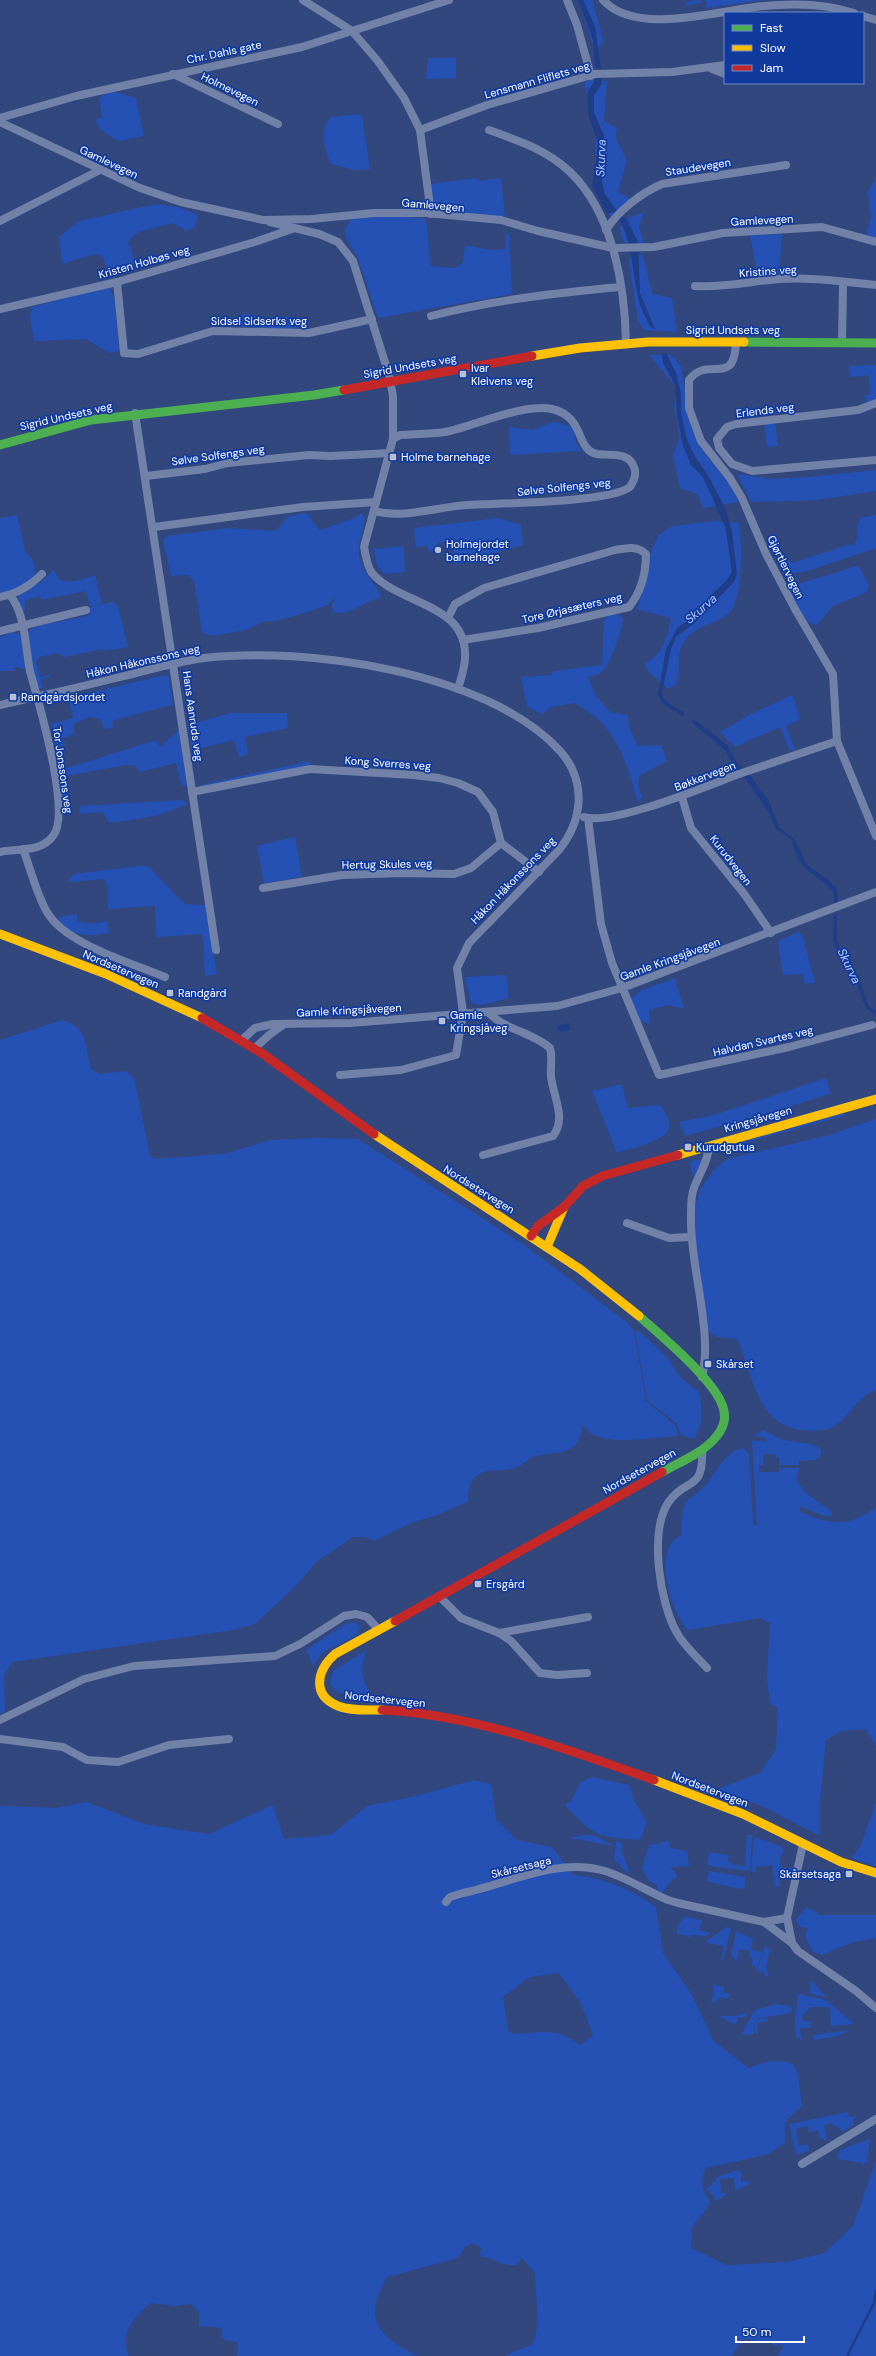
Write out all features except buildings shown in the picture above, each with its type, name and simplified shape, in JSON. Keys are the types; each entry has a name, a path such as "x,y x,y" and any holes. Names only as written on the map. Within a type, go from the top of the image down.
{"main road":[{"name":"Sigrid Undsets veg","path":"0,445 91,420 135,413 245,404 314,395 533,356 626,343 736,342 876,344"},
{"name":"Nordsetervegen","path":"0,934 171,1003 255,1048 413,1161 531,1236 622,1301 702,1377 717,1396 724,1411 721,1431 712,1442 702,1450 335,1654 322,1666 319,1676 319,1686 322,1694 331,1702 351,1708 446,1718 547,1744 632,1772 719,1804 804,1844 826,1857 876,1873"},
{"name":"Kringsjåvegen","path":"531,1236 538,1226 564,1207 583,1186 602,1176 876,1099"},
{"name":"Kringsjåvegen","path":"547,1247 564,1207"}],"street":[{"path":"303,0 352,31 378,60 404,98 420,130 431,214"},
{"name":"Chr. Dahls gate","path":"0,118 76,96 173,74 302,48 449,0"},
{"path":"567,0 596,74"},
{"path":"603,0 620,12 634,18 657,19 762,6 807,4 834,4 852,12"},
{"path":"864,16 876,20"},
{"name":"Lensmann Fliflets veg","path":"420,130 487,105 596,74 672,72 712,69 724,65"},
{"name":"Lensmann Fliflets veg","path":"712,69 724,74"},
{"name":"Holmevegen","path":"173,74 278,124"},
{"name":"Gamlevegen","path":"0,122 140,188 181,202 263,220 311,219 374,213 431,214 501,220 538,231 614,248 654,247 723,233 822,227 876,242"},
{"path":"489,130 534,148 569,172 592,200 614,248 626,343"},
{"name":"Staudevegen","path":"606,230 618,214 649,191 662,184 786,165"},
{"path":"0,221 100,170"},
{"path":"263,220 292,229 319,234 338,242 353,261 372,319 390,382 394,415 393,439 390,453 364,547 371,572 387,586 448,618 463,640 465,661 458,689"},
{"name":"Kristen Holbøs veg","path":"0,309 117,282 255,242 292,229"},
{"name":"Kristins veg","path":"694,286 713,287 781,279 876,285"},
{"name":"Sidsel Sidserks veg","path":"117,282 124,353 129,355 138,354 213,331 309,333 372,319"},
{"path":"842,343 843,282"},
{"path":"431,316 486,303 550,294 620,287"},
{"name":"Gjørtlervegen","path":"736,342 735,358 732,364 727,368 697,372 689,380 689,408 701,442 730,478 742,498 766,554 795,609 833,674 837,741 876,836"},
{"name":"Erlends veg","path":"876,404 858,410 736,424 727,427 717,439 719,448 732,464 752,470 764,471 876,460"},
{"name":"Sølve Solfengs veg","path":"374,511 391,514 406,514 445,507 538,502 613,494 630,487 635,475 633,464 625,457 590,451 583,444 574,421 565,414 552,409 543,408 518,412 446,431 400,434 393,439"},
{"name":"Hans Aanruds veg","path":"135,413 154,526 216,950"},
{"name":"Sølve Solfengs veg","path":"146,476 205,470 228,463 302,455 331,456 390,453"},
{"path":"154,526 303,507 376,502"},
{"name":"Tore Ørjasæters veg","path":"448,618 455,604 465,596 512,578 630,547 641,549 646,554 643,582 636,599 629,607 538,628 463,640"},
{"path":"0,597 25,589 42,574"},
{"name":"Tor Jonssons veg","path":"0,852 37,848 54,836 59,825 58,803 44,716 30,670 22,627 14,601 10,595"},
{"path":"0,631 22,627 86,610"},
{"name":"Håkon Håkonssons veg","path":"0,705 204,658 242,655 275,655 344,662 394,672 458,689 521,718 550,740 571,768 579,798 578,814 565,841 539,872 469,943 462,953 457,968 463,1013"},
{"name":"Bøkkervegen","path":"578,814 588,818 618,814 682,797 743,773 837,741"},
{"name":"Kong Sverres veg","path":"192,792 310,769 414,775 439,778 458,783 478,792 493,812 501,843"},
{"name":"Kurudvegen","path":"682,797 691,828 745,895 771,933"},
{"path":"588,818 601,924 612,963 622,988"},
{"path":"501,843 539,872"},
{"name":"Hertug Skules veg","path":"263,888 342,875 402,873 454,874 471,868 501,843"},
{"path":"23,849 47,913 60,930 92,946 165,977"},
{"name":"Gamle Kringsjåvegen","path":"242,1040 255,1028 463,1013 489,1013 557,1006 622,988 771,933 876,892"},
{"name":"Halvdan Svartes veg","path":"622,988 659,1075 789,1047 872,1025"},
{"path":"340,1075 416,1068 456,1055 463,1013"},
{"path":"482,1156 553,1136 559,1128 560,1115 553,1090 550,1048 540,1039 495,1020 489,1013"},
{"name":"Gamle Kringsjåvegen","path":"255,1048 269,1035 284,1025"},
{"path":"702,1377 704,1337 691,1237 693,1190 706,1163 709,1146"},
{"path":"627,1223 669,1238 691,1237"},
{"path":"702,1450 700,1475 692,1484 676,1493 664,1510 660,1525 658,1562 672,1621 685,1644 708,1668"},
{"path":"439,1596 461,1618 499,1633 520,1650 540,1673 557,1675 587,1673"},
{"path":"0,1720 84,1679 112,1671 134,1666 275,1656 300,1644 344,1616 356,1614 367,1617 379,1630"},
{"path":"499,1633 588,1617"},
{"path":"0,1739 63,1747 87,1760 118,1762 169,1745 229,1739"},
{"path":"792,1943 787,1918 804,1844"},
{"name":"Skårsetsaga","path":"446,1902 450,1897 463,1893 545,1871 576,1867 612,1874 668,1900 764,1922 787,1918"},
{"name":"Skårsetsaga","path":"764,1922 792,1943 798,1951 856,1991 876,2008"},
{"path":"802,2164 876,2119"}],"shaded area":[{"path":"578,0 592,0 604,42 595,51"},
{"path":"702,0 702,3 684,6 689,1"},
{"path":"706,0 763,0 706,8"},
{"path":"428,58 456,58 456,78 426,79"},
{"path":"589,80 607,81 604,121 617,128 616,138 627,161 618,192 631,199 612,217 604,207 599,197 596,185 595,125 584,83"},
{"path":"112,91 136,98 144,136 118,141 100,129 95,120 102,117 99,98"},
{"path":"357,114 362,116 370,169 355,170 331,164 325,147 325,128 331,117"},
{"path":"876,177 876,239 866,236 871,218 868,192"},
{"path":"476,178 478,181 501,178 505,216 486,217 438,210 432,205 430,184"},
{"path":"156,204 178,207 198,215 195,227 187,231 173,223 138,232 128,242 138,269 110,278 103,257 95,254 62,264 59,237 79,221"},
{"path":"644,212 639,227 644,244 629,245 622,239 620,228 626,219"},
{"path":"352,217 409,217 426,219 431,266 455,268 463,262 465,245 490,250 506,249 505,235 509,234 512,294 378,318 357,255 347,241 345,229"},
{"path":"782,234 779,274 758,276 750,235"},
{"path":"631,255 643,255 652,294 672,298 677,332 644,330 638,321 629,262"},
{"path":"109,287 116,301 119,351 109,353 86,339 34,341 30,317 32,307"},
{"path":"246,313 262,318 293,317 301,321 300,326 292,329 243,327 238,323 241,316"},
{"path":"649,355 672,355 681,366 691,424 704,453 729,483 739,502 703,508 697,494 680,488 673,455 680,438 674,405 677,392 675,385"},
{"path":"876,365 876,398 866,403 865,395 870,395 869,375 850,377 849,366"},
{"path":"552,422 561,423 573,428 576,443 582,451 510,455 509,427 533,430"},
{"path":"775,423 778,446 767,447 764,424"},
{"path":"876,470 876,491 817,500 751,502 737,474 771,479"},
{"path":"304,513 308,514 320,530 357,517 361,513 364,515 364,525 359,545 360,561 381,596 380,598 368,602 351,611 339,613 333,612 332,606 335,597 328,605 275,621 265,621 246,630 211,636 202,632 194,581 188,575 171,576 163,540 167,536 228,528 276,531 287,517"},
{"path":"17,515 25,551 34,562 35,575 26,585 0,594 0,518"},
{"path":"876,515 876,548 804,572 794,573 783,567 778,553 792,563 851,544 854,545 857,538 860,518"},
{"path":"498,518 521,525 523,545 472,559 470,562 454,564 452,541 438,543 439,550 428,551 427,546 416,547 414,528"},
{"path":"715,521 739,523 741,557 739,586 736,599 733,609 727,615 696,630 686,639 680,649 679,654 679,674 677,684 668,689 648,671 645,663 656,655 664,644 670,618 637,609 644,587 652,549 659,535 672,526"},
{"path":"404,546 405,572 384,574 377,565 374,549"},
{"path":"857,566 860,568 869,586 867,592 833,606 817,625 809,623 792,597 792,590 801,583"},
{"path":"54,570 59,580 64,581 77,580 95,575 102,604 90,606 86,591 41,600 40,596 25,600 24,620 18,603 19,594 41,582"},
{"path":"113,602 118,606 128,647 105,651 102,649 64,657 58,653 39,657 36,662 40,677 50,675 50,677 41,679 43,688 39,688 36,682 27,633 33,627 90,615 90,607"},
{"path":"610,615 619,615 623,619 615,648 604,669 599,674 588,677 596,696 610,712 628,715 629,727 638,746 661,745 667,761 639,776 638,786 642,797 638,803 624,758 613,738 598,719 575,703 552,707 542,714 527,707 521,677 551,675 554,671 602,665 604,619"},
{"path":"13,632 21,636 27,668 22,669 20,667 14,668 14,671 0,671 0,637"},
{"path":"165,675 169,677 173,706 166,706 112,721 113,728 104,729 101,720 90,717 73,724 74,734 63,738 63,745 55,748 52,724 73,718 69,698"},
{"path":"793,695 800,720 786,726 795,749 790,751 780,727 735,747 720,732 751,714"},
{"path":"231,713 287,713 288,728 245,737 248,754 239,757 234,740 194,750 196,759 193,759 188,725"},
{"path":"179,730 187,786 184,787 181,783 176,763 140,772 135,765 126,765 66,776 68,799 62,797 59,774 61,770 156,740 160,747"},
{"path":"310,762 311,766 204,787 200,785"},
{"path":"183,800 188,803 179,808 160,814 150,817 109,823 103,812 79,814 80,806"},
{"path":"295,837 302,877 264,883 257,846"},
{"path":"148,866 185,904 205,905 217,974 205,976 203,940 201,934 156,937 155,906 108,909 108,887 104,879 68,882 73,874"},
{"path":"77,914 77,921 93,924 107,921 109,933 82,935 72,931 59,922 59,917"},
{"path":"799,932 803,937 815,983 805,984 802,974 783,975 778,943 780,940"},
{"path":"506,975 509,998 482,1005 471,1003 465,977"},
{"path":"675,978 684,1009 668,1005 649,1010 650,1024 639,1020 630,999 642,990"},
{"path":"63,1020 78,1028 82,1033 91,1069 99,1074 126,1071 134,1078 150,1155 154,1159 224,1154 271,1140 316,1138 358,1139 526,1246 628,1323 634,1331 646,1401 675,1425 678,1432 676,1436 632,1440 610,1439 592,1434 582,1425 580,1436 572,1448 558,1453 533,1457 513,1469 489,1471 479,1474 472,1480 467,1502 435,1516 413,1522 374,1541 365,1537 353,1537 315,1563 296,1586 255,1624 233,1630 12,1662 4,1676 5,1711 0,1714 0,1040"},
{"path":"826,1078 831,1093 770,1113 685,1136 679,1122 714,1115"},
{"path":"622,1084 628,1108 661,1105 668,1118 669,1128 665,1135 660,1138 617,1153 592,1091"},
{"path":"841,1113 846,1115 715,1151 717,1149"},
{"path":"876,1119 876,1390 859,1401 840,1422 832,1428 824,1430 805,1430 788,1427 776,1419 766,1409 753,1382 737,1339 717,1337 708,1329 694,1235 694,1211 700,1190 714,1170 727,1159 826,1136"},
{"path":"704,1158 695,1178 693,1178 690,1163 692,1161"},
{"path":"639,1331 667,1357 680,1377 699,1392 701,1422 694,1439 681,1435 677,1424 647,1400 635,1332"},
{"path":"763,1430 783,1440 812,1444 821,1449 821,1454 817,1460 799,1461 799,1465 779,1465 779,1457 776,1457 776,1454 764,1454 763,1465 759,1465 759,1472 779,1472 779,1468 799,1468 797,1481 806,1493 832,1512 832,1516 824,1516 800,1506 800,1512 821,1520 839,1522 857,1518 876,1507 876,1747 866,1729 841,1731 826,1740 820,1802 820,1836 764,1807 718,1789 760,1773 776,1749 778,1708 770,1703 767,1679 770,1623 760,1618 688,1630 682,1623 677,1613 669,1591 667,1579 666,1556 672,1543 682,1535 682,1513 684,1506 704,1487 726,1458 737,1450 744,1448 749,1455 753,1520 754,1525 757,1525 752,1440 768,1442 763,1437 753,1436"},
{"path":"355,1622 360,1626 357,1635 322,1653 313,1666 306,1650 343,1625"},
{"path":"366,1650 362,1669 364,1681 375,1697 337,1692 330,1684 333,1671"},
{"path":"591,1777 629,1785 634,1800 647,1822 640,1840 615,1838 598,1833 583,1824 565,1805 571,1801 580,1783"},
{"path":"474,1780 491,1784 496,1819 517,1840 552,1847 573,1875 584,1876 617,1885 656,1907 663,1953 692,1995 713,2040 748,2068 776,2061 793,2064 798,2074 802,2106 785,2122 785,2143 768,2154 706,2168 702,2186 711,2203 692,2227 691,2248 726,2265 788,2262 824,2253 853,2226 876,2160 876,2356 777,2356 783,2348 780,2344 776,2346 771,2343 744,2339 731,2356 504,2356 533,2344 538,2324 535,2273 522,2258 516,2265 511,2265 482,2257 480,2254 482,2248 472,2243 465,2247 458,2258 387,2277 376,2305 375,2315 378,2325 392,2341 417,2356 237,2356 238,2342 225,2340 221,2337 222,2328 199,2326 199,2312 191,2304 175,2306 151,2303 134,2320 127,2333 126,2348 129,2356 0,2356 0,1806 55,1808 87,1802 144,1824 209,1834 273,1805 284,1839 331,1835 367,1806 416,1796","holes":["559,1973 581,2004 593,2035 580,2045 571,2039 556,2033 540,2032 513,2034 508,2030 503,1997 530,1977"]},
{"path":"876,1802 876,1867 852,1858 861,1845"},
{"path":"588,1835 596,1836 614,1846 576,1839 573,1840 572,1837"},
{"path":"747,1835 752,1835 750,1871 715,1867 707,1864 709,1852 729,1855 728,1861 733,1865 745,1866"},
{"path":"754,1837 782,1847 783,1852 780,1856 781,1868 794,1868 793,1874 779,1874 780,1886 776,1888 772,1865 756,1867 756,1872 751,1872"},
{"path":"668,1840 670,1848 687,1851 689,1866 672,1867 671,1869 676,1872 677,1878 672,1880 661,1894 657,1891 657,1885 649,1881 642,1868 649,1845 659,1844"},
{"path":"620,1841 623,1846 621,1850 629,1869 627,1873 614,1859 616,1842"},
{"path":"709,1871 745,1877 745,1887 739,1889 707,1881"},
{"path":"806,1907 817,1912 818,1915 876,1915 876,1938 851,1943 822,1955 813,1952 805,1936 808,1928 800,1927 796,1920"},
{"path":"685,1916 702,1920 699,1930 711,1933 706,1936 692,1935 691,1937 677,1934 677,1927"},
{"path":"727,1927 731,1928 723,1961 721,1960 724,1946 707,1943 706,1941"},
{"path":"736,1931 753,1939 751,1949 762,1952 757,1968 751,1965 753,1959 749,1957 750,1951 739,1949 737,1959 745,1964 734,1959 731,1954"},
{"path":"764,1947 770,1949 766,1968 769,1976 766,1977 764,1973 757,1971"},
{"path":"811,1980 827,1998 810,1993"},
{"path":"714,1985 724,1987 723,1992 729,1993 730,1995 727,1999 720,1997 710,2006 714,1993"},
{"path":"798,1994 826,2000 854,2024 831,2026 830,2007 810,2007 802,2017 802,2020 810,2021 811,2028 799,2028 802,2040 796,2037 795,2021"},
{"path":"777,2004 791,2006 792,2011 786,2014 758,2018 753,2025 754,2034 741,2035 755,2010"},
{"path":"745,2013 747,2014 744,2017 738,2017 737,2022 733,2024 719,2016 735,2016"},
{"path":"768,2018 768,2021 757,2023 758,2034 755,2033 754,2025 758,2019"},
{"path":"851,2030 837,2036 814,2040 814,2035"},
{"path":"848,2112 849,2117 857,2116 853,2121 854,2124 842,2132 840,2128 833,2125 833,2123 824,2125 827,2141 820,2138 818,2130 809,2132 808,2126 796,2129 799,2146 808,2144 809,2151 796,2154 789,2124"},
{"path":"870,2139 867,2162 862,2166 862,2163 838,2159 839,2150"},
{"path":"735,2171 741,2171 741,2182 747,2180 749,2184 735,2191 734,2178 720,2179 721,2193 726,2193 726,2195 717,2200 707,2189 717,2177"}],"water":[{"path":"578,0 583,0 595,26 601,69 595,67 593,40"},
{"path":"596,78 602,78 602,83 594,96 594,113 604,135 601,176 605,194 617,211 607,214 592,186 598,143 589,117 587,98 588,91"},
{"path":"621,216 626,218 638,242 640,293 655,329 650,327 639,301 627,237 619,220"},
{"path":"666,353 676,373 681,393 681,412 686,437 694,455 709,477 725,508 732,530 737,574 734,582 692,625 676,637 671,649 662,693 667,702 684,712 684,716 662,703 658,695 666,649 678,627 691,619 713,593 726,581 732,572 725,526 703,477 691,465 683,446 677,415 675,385 663,363 662,354"},
{"path":"694,719 727,745 737,763 750,775 769,801 779,827 795,840 807,865 826,878 837,889 838,902 834,903 834,894 830,888 806,869 798,859 791,839 776,829 770,815 745,778 733,766 726,751 692,722"},
{"path":"837,914 837,939 840,949 860,982 869,1007 876,1011 876,1016 866,1008 857,984 840,959 833,940 834,915"},
{"path":"569,1023 571,1030 559,1032 558,1026"}],"waterway":[{"name":"Skurva","path":"847,2356 874,2303 876,2291"}],"traffic: fast":[{"path":"744,342 876,343"},
{"path":"0,445 91,420 314,395 344,390"},
{"path":"639,1316 688,1360 701,1374 712,1387 720,1400 724,1411 724,1422 722,1428 711,1443 691,1457 662,1472"}],"traffic: slow":[{"path":"532,356 580,348 648,342 744,342"},
{"path":"0,934 106,974 202,1018"},
{"path":"678,1155 876,1099"},
{"path":"374,1134 580,1269 639,1316"},
{"path":"547,1247 564,1207"},
{"path":"382,1710 343,1708 329,1701 320,1689 321,1675 324,1667 335,1654 395,1621"},
{"path":"654,1780 743,1814 841,1862 876,1873"}],"traffic: jam":[{"path":"344,390 532,356"},
{"path":"202,1018 263,1054 374,1134"},
{"path":"531,1236 538,1226 564,1207 583,1186 602,1176 678,1155"},
{"path":"395,1621 662,1472"},
{"path":"382,1710 417,1713 486,1726 520,1735 654,1780"}],"place":[{"name":"Ivar Kleivens veg","path":"463,374"},
{"name":"Holme barnehage","path":"393,457"},
{"name":"Holmejordet barnehage","path":"438,550"},
{"name":"Randgårdsjordet","path":"13,697"},
{"name":"Randgård","path":"170,993"},
{"name":"Gamle Kringsjåveg","path":"442,1021"},
{"name":"Kurudgutua","path":"688,1147"},
{"name":"Skårset","path":"708,1364"},
{"name":"Ersgård","path":"478,1584"},
{"name":"Skårsetsaga","path":"849,1874"}]}
